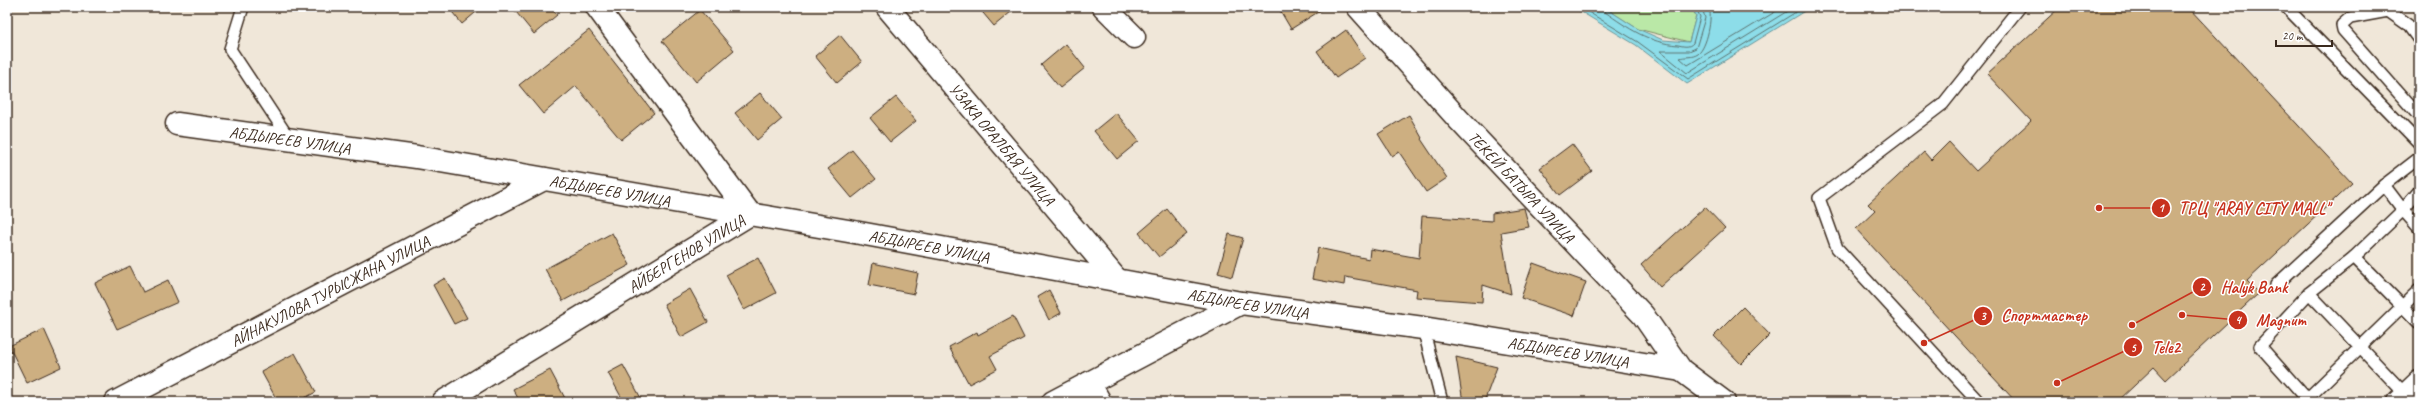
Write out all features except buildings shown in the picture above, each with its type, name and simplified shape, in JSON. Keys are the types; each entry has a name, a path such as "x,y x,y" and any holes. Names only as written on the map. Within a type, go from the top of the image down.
{"street":[{"name":"АЙБЕРГЕНОВ УЛИЦА","path":"443,402 750,214 597,7"},
{"name":"УЗАКА ОРАЛБАЯ УЛИЦА","path":"887,7 1118,281"},
{"path":"1104,7 1134,37"},
{"name":"ТЕКЕЙ БАТЫРА УЛИЦА","path":"1358,7 1459,120 1643,315 1681,370"},
{"name":"АБДЫРЕЕВ УЛИЦА","path":"177,124 417,157 750,214 1241,303 1423,328 1681,370"},
{"name":"АЙНАКУЛОВА ТУРЫСЖАНА УЛИЦА","path":"116,402 544,179"},
{"path":"1053,402 1241,303"},
{"path":"1681,370 1724,402"},
{"path":"1089,383 1100,402"}],"lane":[{"path":"243,7 230,49 290,140"},
{"path":"1979,402 1837,248 1819,198 1943,104 2020,7"},
{"path":"2286,7 2419,143"},
{"path":"2419,40 2408,25 2388,11 2350,18 2342,25 2343,30 2419,116"},
{"path":"2276,285 2384,185 2419,158"},
{"path":"2384,185 2419,228"},
{"path":"2419,191 2403,210 2354,257 2309,293 2260,346 2307,399 2419,290"},
{"path":"2354,257 2419,322"},
{"path":"2309,293 2407,393"},
{"path":"1423,328 1442,402"}],"green space":[{"path":"1604,7 1692,7 1696,16 1689,42 1638,29"}],"water":[{"path":"1573,7 1604,7 1638,29 1663,40 1689,42 1696,16 1692,7 1811,7 1687,84 1636,45"}],"place":[{"name":"ТРЦ \"ARAY CITY MALL\"","path":"2099,208"},
{"name":"Magnum","path":"2182,315"},
{"name":"Halyk Bank","path":"2132,325"},
{"name":"Спортмастер","path":"1924,343"},
{"name":"Tele2","path":"2057,383"}]}
